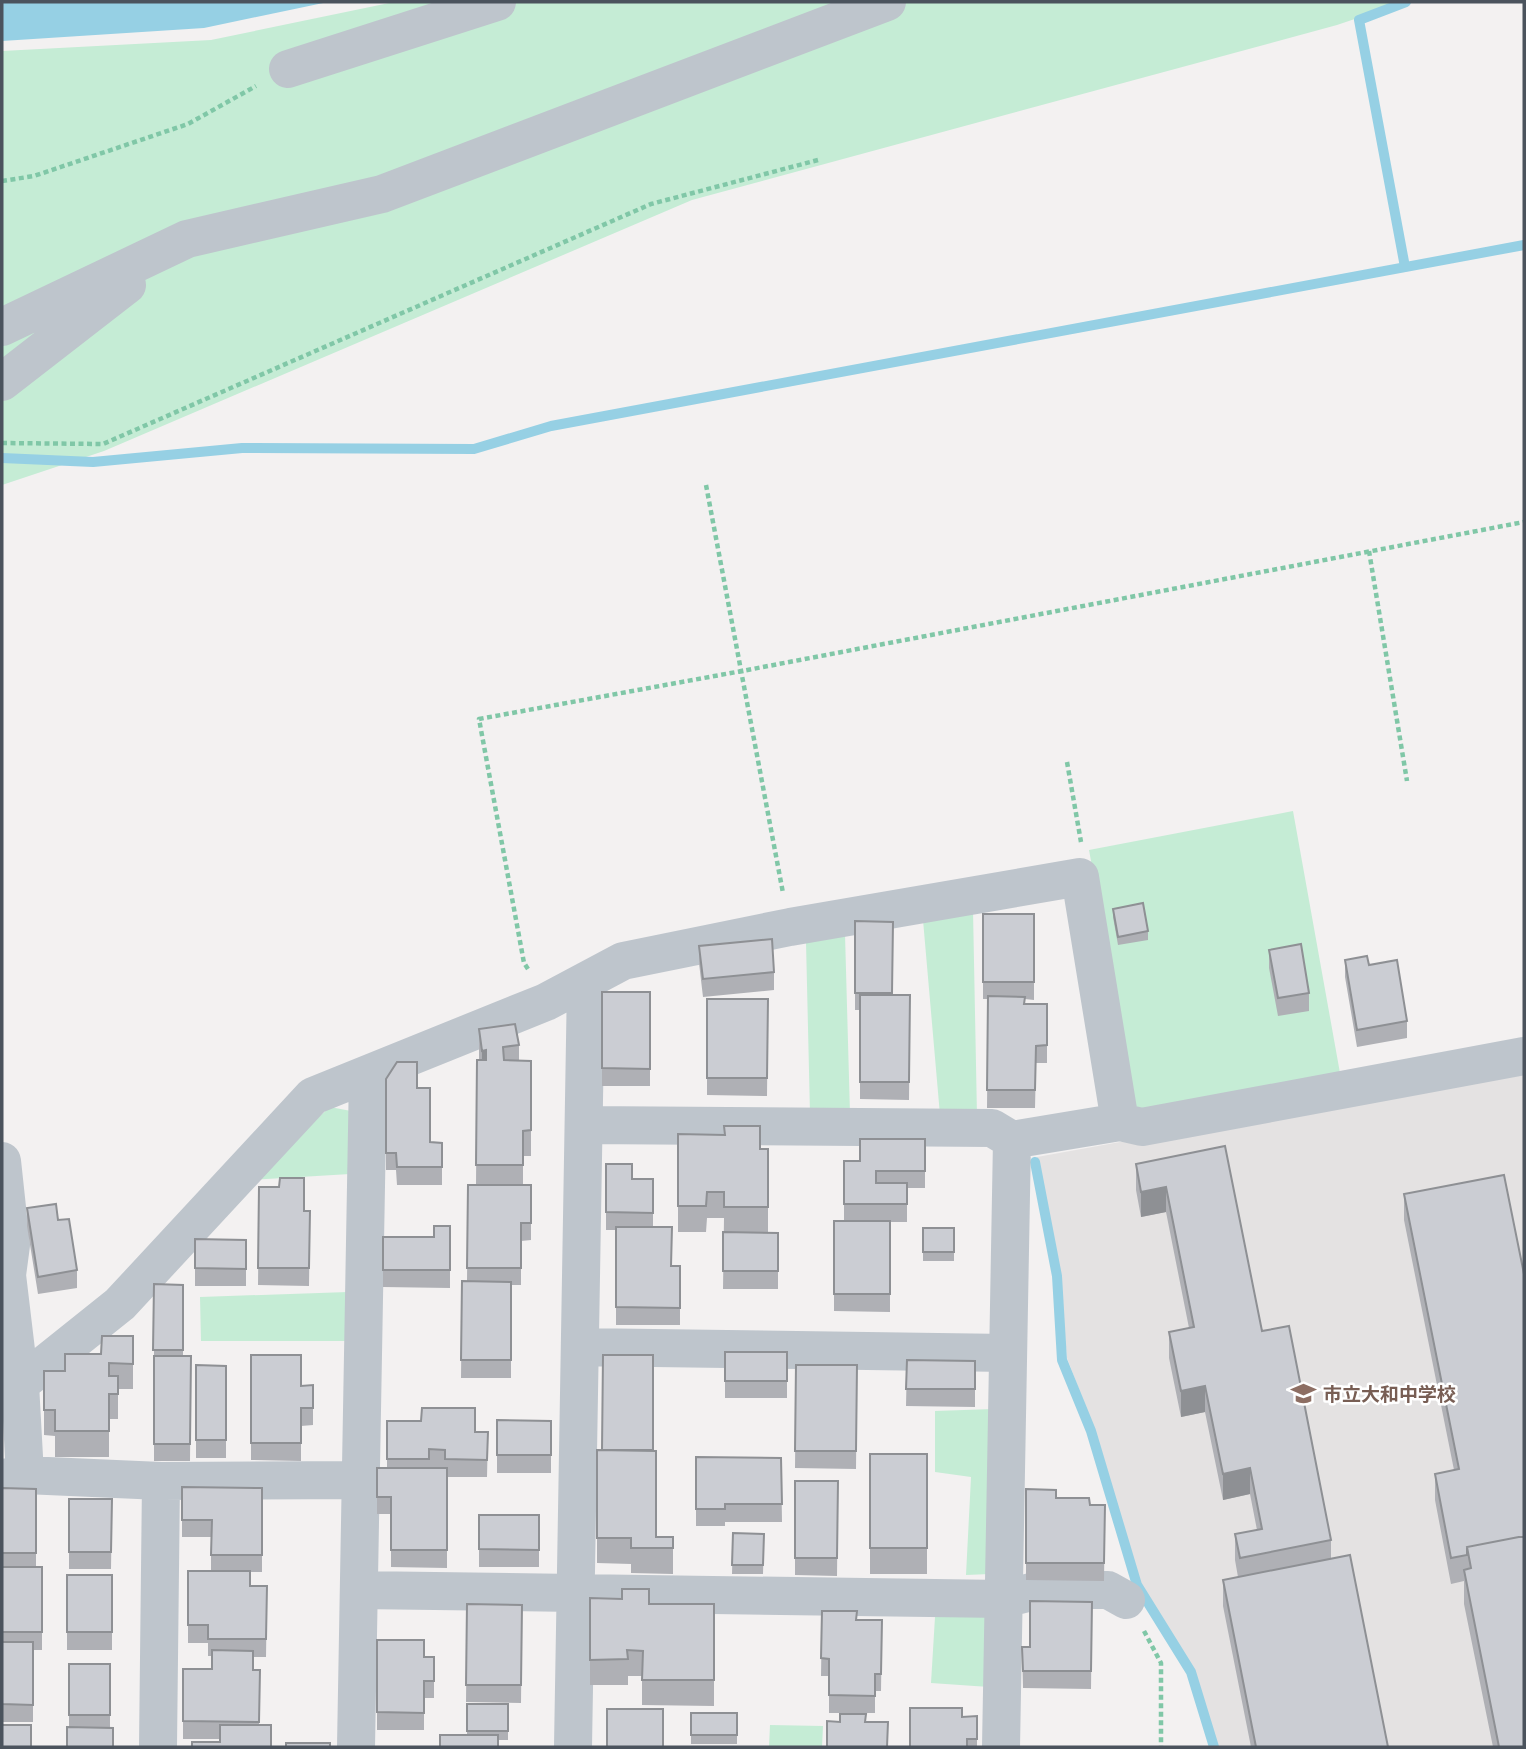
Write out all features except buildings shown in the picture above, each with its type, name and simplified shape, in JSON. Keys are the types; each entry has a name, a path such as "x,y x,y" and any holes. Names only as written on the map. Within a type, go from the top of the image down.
{"street":[{"path":"288,69 497,2"},
{"path":"2,327 187,239 382,194 887,2"},
{"path":"2,382 187,239"},
{"path":"20,1384 120,1304 313,1096 546,1002 623,961 790,927 1080,877 1120,1122"},
{"path":"573,1747 586,982"},
{"path":"584,1125 992,1128 1012,1140 1120,1122 1142,1127 1524,1056"},
{"path":"356,1747 368,1074"},
{"path":"1001,1747 1012,1140"},
{"path":"2,1161 11,1245 4,1276 20,1384 13,1476 162,1481 360,1480"},
{"path":"580,1347 1008,1353"},
{"path":"158,1747 162,1481"},
{"path":"359,1590 1004,1599 1039,1590 1108,1590 1126,1600"}],"path":[{"path":"2,181 34,176 188,124 288,69"},
{"path":"2,443 103,444 651,204 818,160"},
{"path":"706,485 790,927"},
{"path":"546,1002 524,963 480,719 1524,522"},
{"path":"1369,551 1407,781"},
{"path":"1067,762 1084,859 1080,877"},
{"path":"1126,1600 1161,1663 1161,1747"}],"shaded area":[{"name":"市立大和中学校","path":"1524,1069 1524,1747 1218,1747 1195,1672 1141,1584 1095,1431 1067,1358 1060,1277 1037,1157"}],"green space":[{"path":"394,2 1405,2 1337,25 692,200 104,451 2,485 2,51 211,40"},
{"path":"1293,811 1340,1073 1137,1113 1089,850"},
{"path":"973,910 977,1116 940,1115 923,920"},
{"path":"845,934 850,1114 810,1114 806,942"},
{"path":"330,1107 351,1111 350,1174 248,1180"},
{"path":"348,1292 348,1341 201,1341 200,1297"},
{"path":"993,1409 990,1574 966,1575 971,1477 935,1472 935,1411"},
{"path":"990,1614 989,1687 931,1683 935,1617"},
{"path":"770,1725 823,1726 822,1747 769,1747"}],"water":[{"path":"2,2 328,2 204,28 2,41"}],"waterway":[{"path":"1405,267 1359,20 1406,2"},
{"path":"2,458 93,462 242,448 474,449 551,426 1524,245"},
{"path":"1035,1162 1057,1276 1062,1360 1091,1431 1137,1585 1191,1672 1214,1747"}],"place":[{"name":"市立大和中学校","path":"1303,1394"}]}
